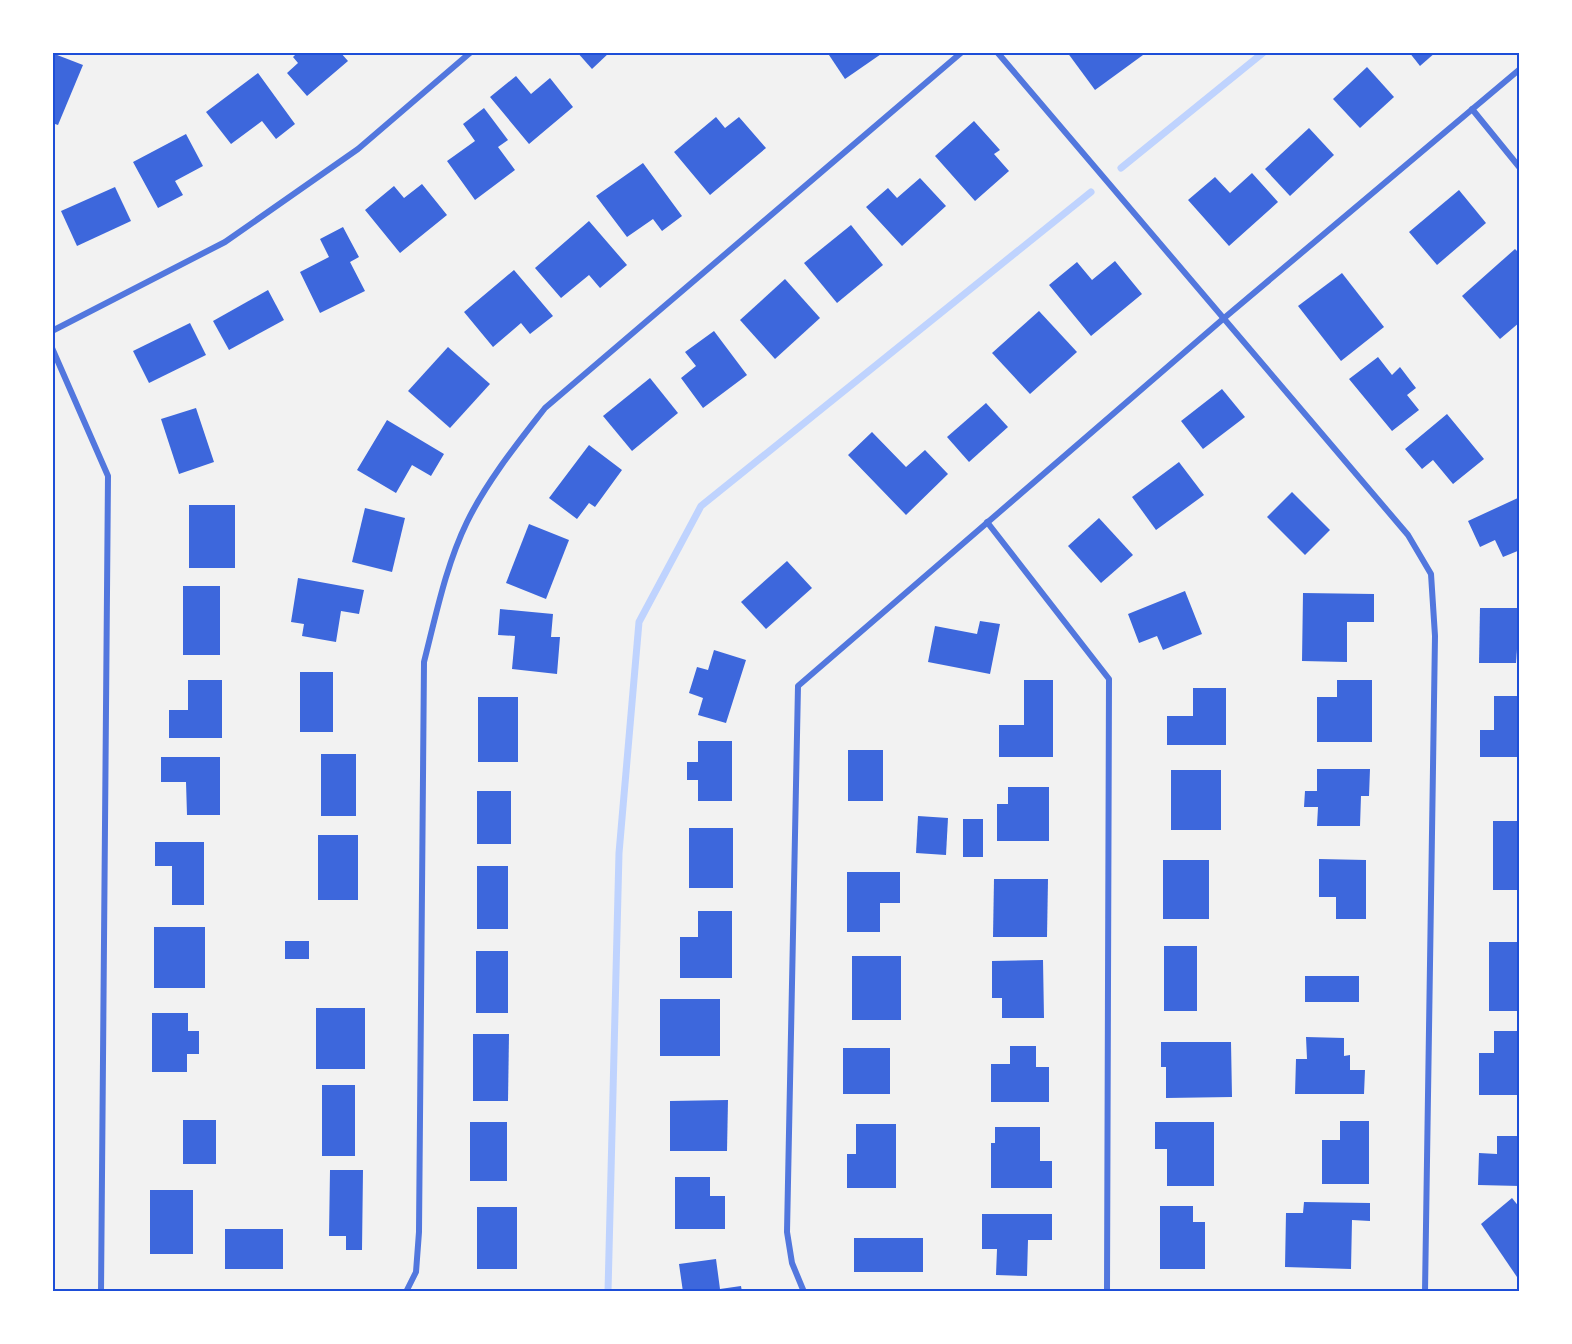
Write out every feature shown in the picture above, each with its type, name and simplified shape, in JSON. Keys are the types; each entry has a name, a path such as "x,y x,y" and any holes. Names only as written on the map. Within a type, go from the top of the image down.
{"street":[{"path":"52,331 225,242 358,149 471,52"},
{"path":"406,1292 416,1272 419,1232 424,662 445,583 467,522 508,455 545,408 962,52"},
{"path":"997,52 1408,535 1431,574 1435,636 1425,1292"},
{"path":"804,1292 792,1263 787,1232 798,686 1223,319 1520,69"},
{"path":"1472,109 1520,168"},
{"path":"52,348 108,476 102,1292"},
{"path":"987,522 1109,679 1107,1292"}],"building":[{"path":"298,52 340,52 348,61 307,96 287,73 298,63 293,57"},
{"path":"577,52 610,52 592,69"},
{"path":"827,52 884,52 845,79"},
{"path":"1067,52 1142,52 1143,55 1095,90"},
{"path":"1409,52 1436,52 1420,66"},
{"path":"52,53 83,65 58,125 52,123"},
{"path":"1367,67 1394,97 1360,128 1333,99"},
{"path":"258,73 295,124 276,139 262,121 231,144 206,112"},
{"path":"516,76 531,94 550,78 573,107 529,144 490,97"},
{"path":"484,108 508,140 498,147 515,170 475,200 447,161 475,141 463,124"},
{"path":"716,117 725,128 739,117 766,148 710,195 674,152"},
{"path":"974,121 1000,150 994,154 1009,171 975,201 935,156"},
{"path":"1309,128 1334,155 1290,196 1265,169"},
{"path":"186,134 203,166 175,181 183,195 158,208 133,162"},
{"path":"643,163 682,216 662,231 653,219 627,237 596,196"},
{"path":"1252,173 1278,202 1229,246 1188,200 1215,177 1230,193"},
{"path":"920,178 946,206 902,246 866,207 888,188 897,198"},
{"path":"422,184 447,215 400,253 365,210 394,186 404,198"},
{"path":"115,187 131,221 77,246 61,211"},
{"path":"1459,190 1486,223 1437,265 1409,232"},
{"path":"589,221 627,265 600,288 589,275 561,298 535,268"},
{"path":"851,225 883,265 837,303 804,263"},
{"path":"343,227 359,257 350,262 365,291 320,313 300,272 329,257 320,239"},
{"path":"1515,249 1520,254 1520,322 1500,339 1462,296"},
{"path":"1115,261 1142,294 1091,336 1049,285 1077,262 1092,280"},
{"path":"514,270 553,316 530,334 521,323 493,347 464,312"},
{"path":"1342,273 1384,327 1341,361 1298,306"},
{"path":"785,279 820,318 775,359 740,320"},
{"path":"268,290 284,320 229,350 213,321"},
{"path":"1039,311 1077,352 1030,394 992,353"},
{"path":"190,323 206,355 149,383 133,351"},
{"path":"714,331 747,375 703,408 681,378 696,366 685,352"},
{"path":"448,347 490,384 450,428 408,391"},
{"path":"1378,357 1392,375 1400,367 1416,388 1407,395 1419,410 1392,431 1349,379"},
{"path":"650,378 678,413 632,451 603,416"},
{"path":"1222,389 1245,417 1203,449 1181,421"},
{"path":"986,403 1008,427 969,462 947,437"},
{"path":"196,408 214,462 179,474 161,419"},
{"path":"1447,414 1484,459 1453,484 1433,460 1422,469 1405,449"},
{"path":"387,420 444,454 431,476 412,465 396,493 357,470"},
{"path":"872,432 906,467 925,450 948,474 906,515 848,455"},
{"path":"589,445 622,470 595,507 589,503 577,519 549,498"},
{"path":"1179,462 1204,495 1156,530 1132,497"},
{"path":"1292,492 1330,530 1305,555 1267,517"},
{"path":"1520,497 1520,550 1503,557 1495,540 1480,547 1468,521"},
{"path":"189,505 235,505 235,568 189,568"},
{"path":"365,508 405,518 392,572 352,562"},
{"path":"1099,518 1133,555 1101,583 1068,546"},
{"path":"529,524 569,540 546,599 506,583"},
{"path":"787,561 812,588 766,629 741,602"},
{"path":"298,578 364,590 359,614 341,611 336,642 302,636 304,624 291,622"},
{"path":"183,586 220,586 220,655 183,655"},
{"path":"1185,591 1202,634 1163,650 1157,636 1139,643 1128,614"},
{"path":"1303,593 1374,594 1374,622 1347,622 1347,662 1302,661"},
{"path":"1480,608 1520,608 1516,663 1479,663"},
{"path":"500,609 553,614 551,637 560,637 557,674 512,669 515,636 498,635"},
{"path":"980,621 1000,624 990,674 928,662 935,626 977,634"},
{"path":"714,650 746,660 726,723 698,715 703,698 689,693 697,667 708,670"},
{"path":"300,672 333,672 333,732 300,732"},
{"path":"188,680 222,680 222,738 169,738 169,710 188,710"},
{"path":"1024,680 1053,680 1053,757 999,757 999,725 1024,725"},
{"path":"1337,680 1372,680 1372,742 1317,742 1317,697 1337,697"},
{"path":"1193,688 1226,688 1226,745 1167,745 1167,716 1193,716"},
{"path":"1494,696 1520,696 1520,757 1480,757 1480,730 1494,730"},
{"path":"478,697 518,697 518,762 478,762"},
{"path":"698,741 732,741 732,801 698,801 698,780 687,780 687,762 698,762"},
{"path":"848,750 883,750 883,801 848,801"},
{"path":"321,754 356,754 356,816 321,816"},
{"path":"161,757 220,757 220,815 187,815 186,782 161,782"},
{"path":"1317,769 1370,769 1369,796 1361,796 1360,826 1317,826 1318,807 1304,807 1305,791 1317,791"},
{"path":"1171,770 1221,770 1221,830 1171,830"},
{"path":"1008,787 1049,787 1049,841 997,841 997,804 1008,804"},
{"path":"477,791 511,791 511,844 477,844"},
{"path":"918,816 948,818 946,855 916,853"},
{"path":"963,819 983,819 983,857 963,857"},
{"path":"1493,821 1520,821 1520,890 1493,890"},
{"path":"689,828 733,828 733,888 689,888"},
{"path":"318,835 358,835 358,900 318,900"},
{"path":"155,842 204,842 204,905 172,905 172,866 155,866"},
{"path":"1319,859 1366,860 1366,919 1336,919 1336,897 1319,897"},
{"path":"1163,860 1209,860 1209,919 1163,919"},
{"path":"477,866 508,866 508,929 477,929"},
{"path":"847,872 900,872 900,903 880,903 880,932 847,932"},
{"path":"994,879 1048,879 1047,937 993,937"},
{"path":"698,911 732,911 732,978 680,978 680,937 698,937"},
{"path":"154,927 205,927 205,988 154,988"},
{"path":"285,941 309,941 309,959 285,959"},
{"path":"1489,942 1520,942 1520,1011 1489,1011"},
{"path":"1164,946 1197,946 1197,1011 1164,1011"},
{"path":"476,951 508,951 508,1013 476,1013"},
{"path":"852,956 901,956 901,1020 852,1020"},
{"path":"1043,960 1044,1018 1002,1018 1002,998 992,998 992,961"},
{"path":"1305,976 1359,976 1359,1002 1305,1002"},
{"path":"660,999 720,999 720,1056 660,1056"},
{"path":"316,1008 365,1008 365,1069 316,1069"},
{"path":"152,1013 188,1013 188,1031 199,1031 199,1054 187,1054 187,1072 152,1072"},
{"path":"1494,1031 1520,1031 1520,1095 1479,1095 1479,1053 1494,1053"},
{"path":"473,1034 509,1034 508,1101 473,1101"},
{"path":"1306,1037 1344,1038 1344,1056 1350,1055 1350,1070 1365,1070 1364,1094 1295,1094 1296,1059 1307,1059"},
{"path":"1161,1042 1231,1042 1232,1097 1166,1098 1166,1067 1161,1067"},
{"path":"1010,1046 1036,1046 1036,1067 1049,1067 1049,1102 991,1102 991,1064 1010,1064"},
{"path":"843,1048 890,1048 890,1094 843,1094"},
{"path":"322,1085 355,1085 355,1156 322,1156"},
{"path":"728,1100 727,1151 670,1151 670,1101"},
{"path":"183,1120 216,1120 216,1164 183,1164"},
{"path":"1340,1121 1369,1121 1369,1184 1322,1184 1322,1140 1340,1140"},
{"path":"470,1122 507,1122 507,1181 470,1181"},
{"path":"1155,1122 1214,1122 1214,1186 1167,1186 1167,1149 1155,1149"},
{"path":"856,1124 896,1124 896,1188 847,1188 847,1154 856,1154"},
{"path":"995,1127 1040,1127 1040,1161 1052,1161 1052,1188 991,1188 991,1143 995,1143"},
{"path":"1497,1136 1520,1136 1520,1186 1478,1185 1479,1153 1497,1154"},
{"path":"330,1170 363,1170 362,1250 346,1250 346,1236 329,1236"},
{"path":"675,1177 710,1177 710,1196 725,1196 725,1229 675,1229"},
{"path":"150,1190 193,1190 193,1254 150,1254"},
{"path":"1512,1198 1520,1208 1517,1277 1481,1224"},
{"path":"1304,1202 1370,1203 1370,1221 1352,1220 1351,1269 1285,1267 1286,1213 1303,1213"},
{"path":"1160,1206 1193,1206 1193,1222 1205,1222 1205,1269 1160,1269"},
{"path":"477,1207 517,1207 517,1269 477,1269"},
{"path":"982,1214 1052,1214 1052,1240 1028,1240 1027,1276 996,1275 997,1249 982,1249"},
{"path":"225,1229 283,1229 283,1269 225,1269"},
{"path":"854,1238 923,1238 923,1272 854,1272"},
{"path":"716,1259 720,1289 741,1286 742,1292 683,1292 679,1264"}],"waterway":[{"path":"1121,168 1264,52"},
{"path":"608,1292 619,853 639,622 701,506 1091,192"}]}
